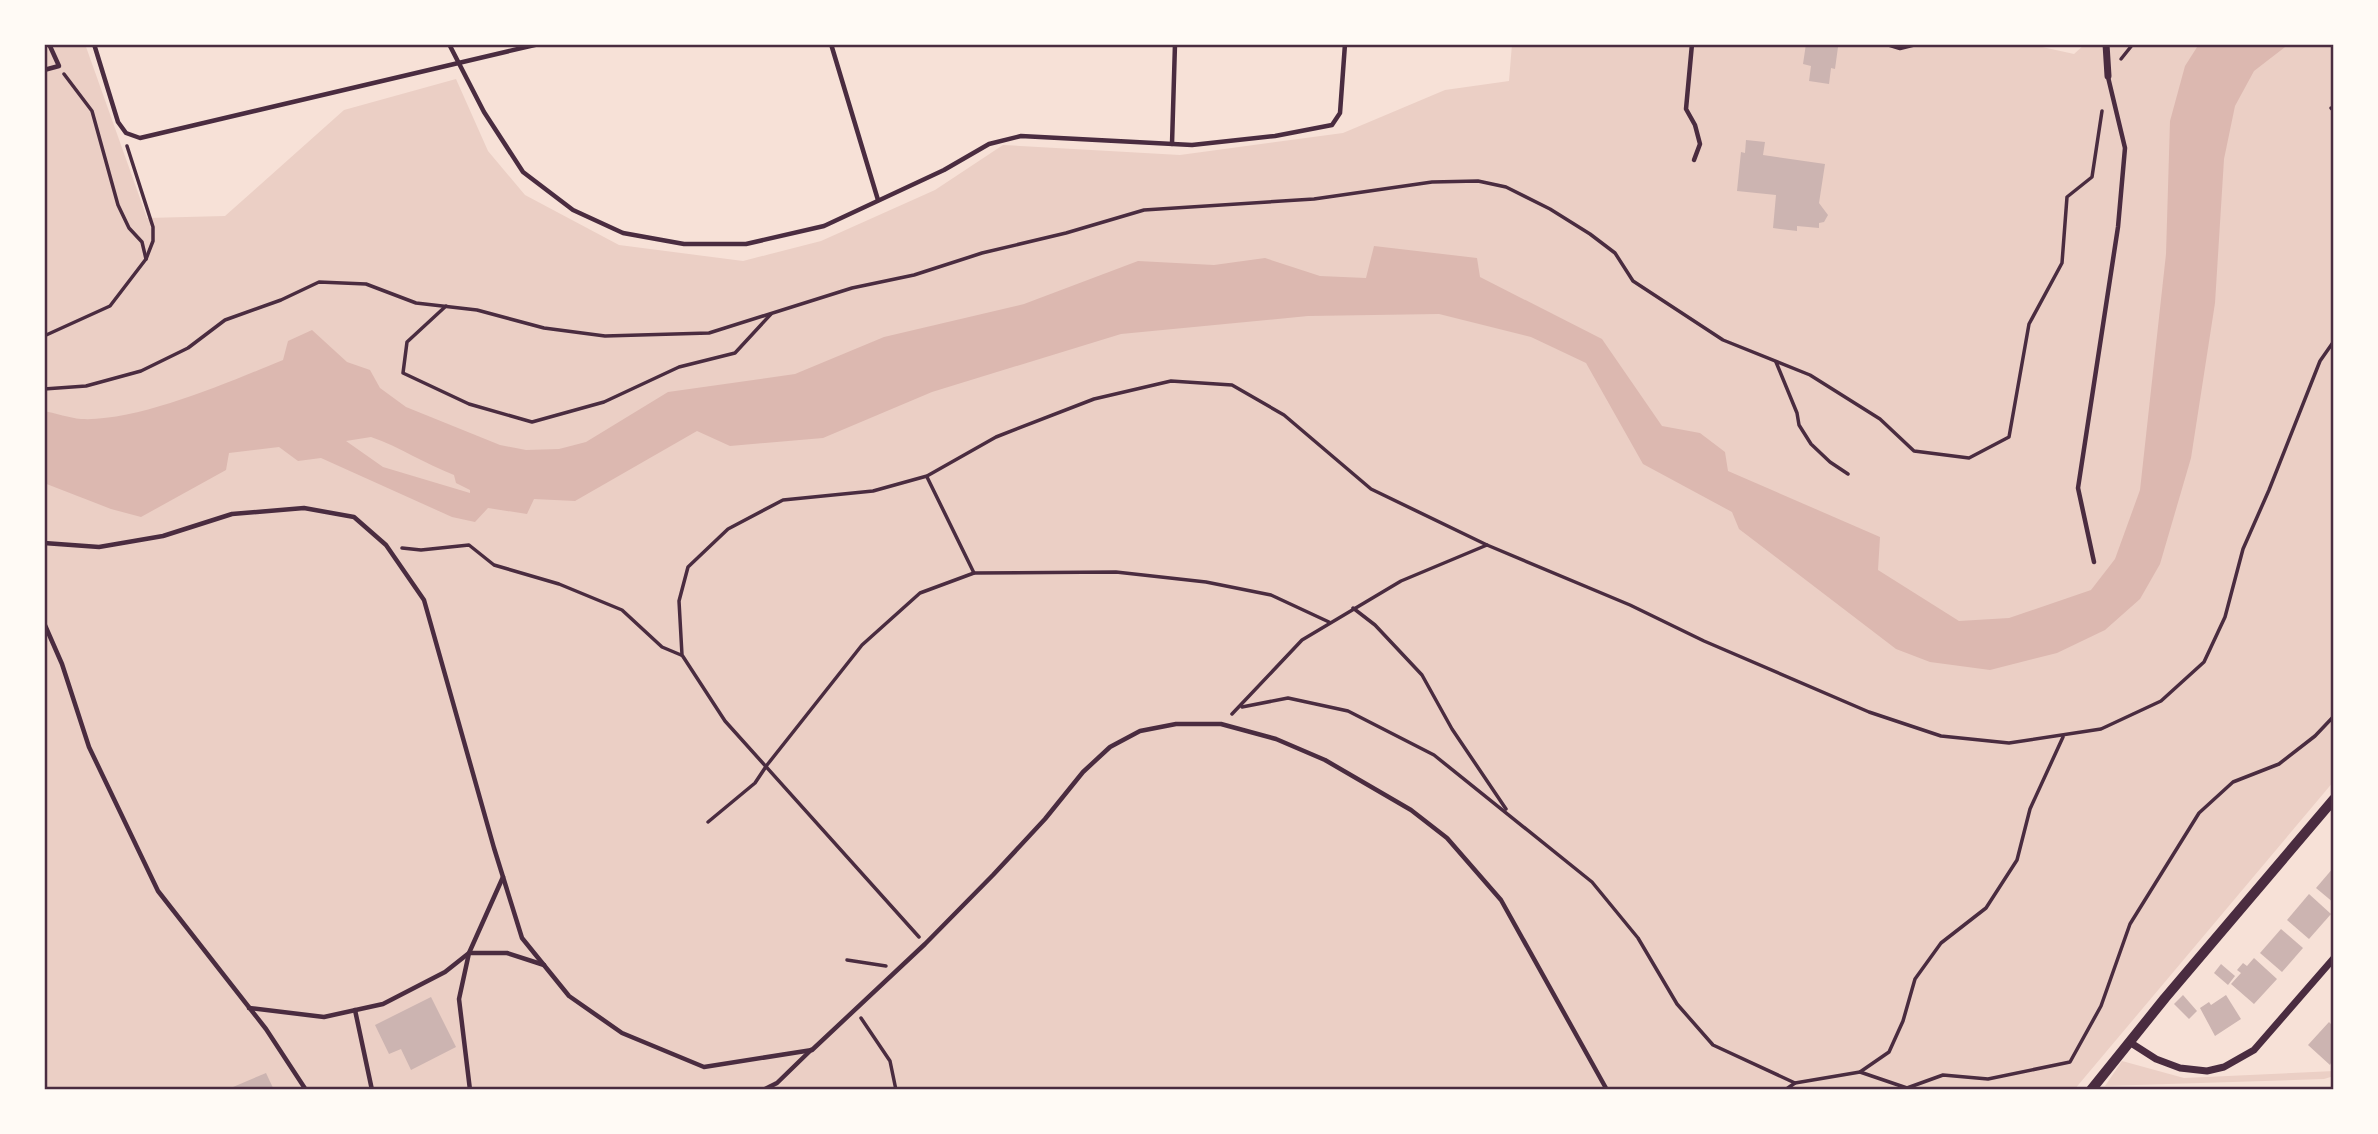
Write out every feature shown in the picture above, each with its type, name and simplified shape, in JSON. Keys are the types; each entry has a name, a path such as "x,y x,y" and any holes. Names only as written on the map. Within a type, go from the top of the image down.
{"street":[{"path":"2106,44 2108,76"},
{"path":"2091,1090 2165,998 2334,799"},
{"path":"2131,1042 2156,1059 2180,1068 2207,1071 2224,1067 2254,1050 2334,958"}],"lane":[{"path":"44,70 59,66 49,44"},
{"path":"94,44 118,122 126,134 140,138 539,44"},
{"path":"449,44 484,112 523,172 573,210 623,233 684,244 746,244 824,226 944,170 989,144 1021,136 1192,145 1275,136 1332,125 1340,113 1345,44"},
{"path":"831,44 878,200"},
{"path":"1172,144 1175,44"},
{"path":"1692,44 1686,109 1695,125 1700,144 1694,160"},
{"path":"1887,44 1900,48 1916,44"},
{"path":"2094,562 2078,488 2118,227 2125,148 2108,76"},
{"path":"44,543 99,547 163,536 232,514 304,508 354,517 386,545 424,600 522,938 569,996 622,1033 704,1067 812,1049"},
{"path":"44,623 62,664 89,747 159,891 267,1029 306,1090"},
{"path":"763,1090 777,1083 925,944 1045,819 1083,772 1110,747 1140,731 1176,724 1221,724 1276,739 1325,760 1411,810 1447,838 1501,900 1607,1090"},
{"path":"470,1090 459,999 469,953 503,876"},
{"path":"249,1008 324,1017 383,1004 445,972 469,953 507,953 545,966"},
{"path":"355,1010 372,1090"}],"path":[{"path":"59,66 92,111 118,205 129,228 142,242 146,259"},
{"path":"44,388 86,386 141,371 188,348 225,320 281,300 319,282 366,284 416,303 477,310 544,328 605,336 709,333 852,288 914,275 982,253 1144,211 1314,199 1432,182 1478,181 1506,187 1550,209 1615,253 1633,281 1723,340 1810,376 1881,419 1914,451 1969,458 2009,437 2029,324 2062,264 2067,197 2092,177 2108,76"},
{"path":"44,336 110,306 146,259 153,241 153,228 126,134"},
{"path":"446,306 407,342 403,373 469,404 532,422 604,402 679,367 735,353 772,313"},
{"path":"925,944 725,721 682,655 679,601 688,567 728,529 782,500 873,491 927,477 996,437 1094,399 1171,381 1232,385 1284,415 1371,489 1487,545 1869,712 1941,736 2009,743 2101,729 2161,701 2203,662 2225,617 2243,549 2320,361 2334,341"},
{"path":"1776,362 1797,413 1799,425 1811,444 1848,474"},
{"path":"927,477 974,573"},
{"path":"386,545 421,550 469,545 494,565 559,584 622,610 662,647 682,655"},
{"path":"1221,724 1240,708 1279,662 1302,640 1401,581 1487,545"},
{"path":"708,822 755,783 862,645 920,593 974,573 1116,572 1206,582 1271,595 1329,622"},
{"path":"1353,608 1375,625 1422,675 1452,729 1509,814"},
{"path":"1240,708 1288,698 1348,711 1434,755 1592,881 1638,938 1677,1004 1713,1045 1796,1083"},
{"path":"1860,1072 1907,1088 1943,1075 1988,1079 2070,1062 2101,1006 2130,924 2199,813 2233,782 2279,764 2315,736 2334,716"},
{"path":"1785,1090 1796,1083 1860,1072 1889,1052 1903,1021 1915,979 1941,943 1986,908 2017,860 2030,809 2063,736"},
{"path":"847,960 886,966 908,959"},
{"path":"856,1009 890,1061 896,1090"}],"shaded area":[{"path":"44,44 85,44 147,218 225,216 344,110 456,79 488,151 525,195 619,245 743,261 821,241 935,190 1003,145 1180,155 1343,133 1445,90 1509,81 1512,44 2029,44 2074,54 2085,44 2334,44 2334,781 2074,1090 44,1090"},
{"path":"2199,44 2289,44 2254,71 2235,106 2224,159 2215,303 2191,458 2160,564 2140,599 2105,630 2057,653 1990,670 1930,662 1896,649 1739,529 1732,512 1643,464 1586,363 1531,337 1439,314 1308,316 1121,334 932,392 823,438 730,446 697,431 575,501 534,499 527,514 488,508 475,522 452,517 321,458 298,461 279,447 229,453 226,470 141,517 111,509 44,483 44,411 72,418 104,418 183,399 283,360 288,341 312,330 347,362 370,370 380,388 406,407 500,445 526,450 559,449 586,442 668,392 795,374 884,337 1024,304 1138,261 1214,265 1265,258 1320,276 1366,278 1374,246 1477,258 1480,277 1602,339 1662,426 1700,433 1725,452 1728,471 1880,537 1878,570 1959,621 2009,618 2091,590 2115,559 2140,490 2166,254 2170,121 2185,66","holes":["371,437 454,475 456,483 470,490 470,493 383,467 346,441"]},
{"path":"2122,1061 2184,1078 2334,1071 2334,1076 2324,1079 2105,1086"}],"building":[{"path":"1806,44 1838,47 1835,69 1831,68 1829,84 1809,81 1811,66 1803,64"},
{"path":"1746,140 1765,142 1763,155 1825,164 1819,203 1828,215 1824,222 1819,223 1819,228 1797,226 1797,231 1773,228 1776,195 1737,191 1741,152 1745,153"},
{"path":"2334,867 2334,903 2316,888"},
{"path":"2309,894 2331,914 2309,939 2287,920"},
{"path":"2281,929 2303,948 2282,972 2260,953"},
{"path":"2254,958 2277,979 2254,1004 2231,984 2241,973 2237,970 2243,963 2247,966"},
{"path":"2221,964 2235,976 2228,985 2214,973"},
{"path":"2183,995 2197,1011 2189,1019 2174,1004"},
{"path":"2226,995 2241,1019 2215,1036 2200,1008 2209,1002 2211,1005"},
{"path":"431,997 456,1047 411,1070 401,1049 389,1054 375,1025"},
{"path":"2329,1022 2334,1027 2334,1065 2330,1065 2308,1045"},
{"path":"266,1073 274,1090 226,1090"}]}
